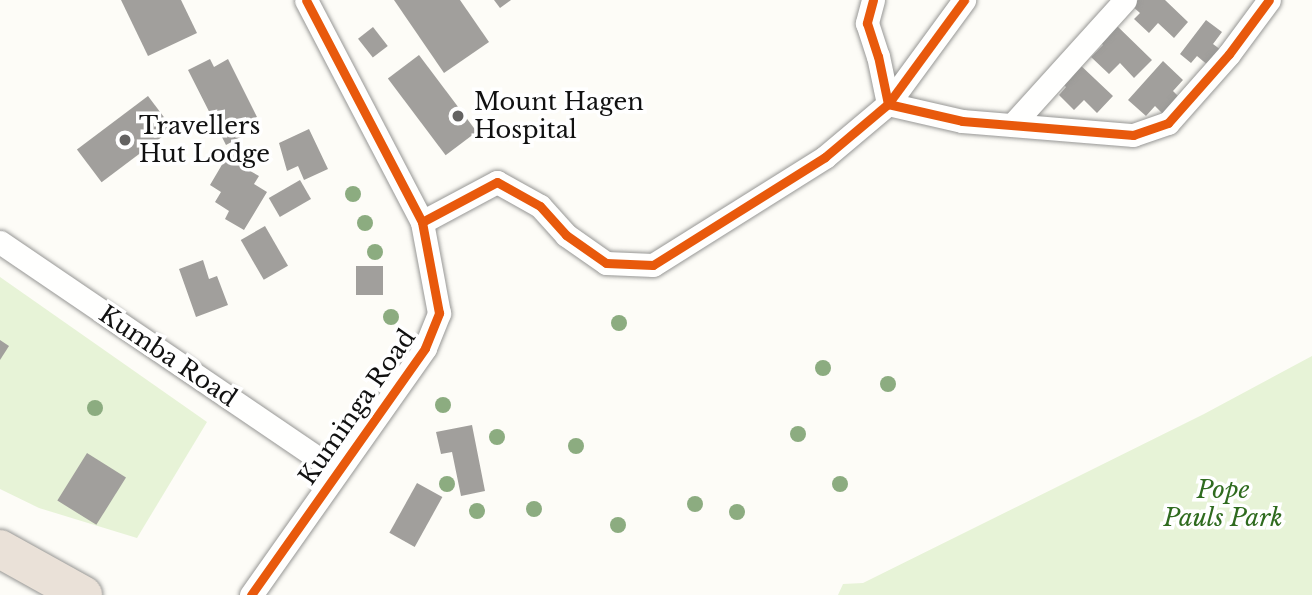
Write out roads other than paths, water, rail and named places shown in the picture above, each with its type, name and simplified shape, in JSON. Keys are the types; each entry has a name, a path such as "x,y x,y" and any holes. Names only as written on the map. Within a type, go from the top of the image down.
{"highway":[{"path":"0,549 83,595"}],"street":[{"name":"Kuminga Road","path":"251,595 336,470 425,348 439,313 422,222 306,0"},
{"path":"873,0 867,23 878,56 888,104"},
{"path":"422,222 497,182 540,206 566,235 606,263 653,265 825,157 888,104 964,0"},
{"path":"1013,124 1125,0"},
{"path":"888,104 962,121 1133,135 1168,123 1228,54 1269,0"},
{"name":"Kumba Road","path":"0,242 336,470"}],"place":[{"name":"Mount Hagen Hospital","path":"458,116"},
{"name":"Travellers Hut Lodge","path":"125,140"}],"park label":[{"name":"Pope Pauls Park","path":"1223,504"}]}
